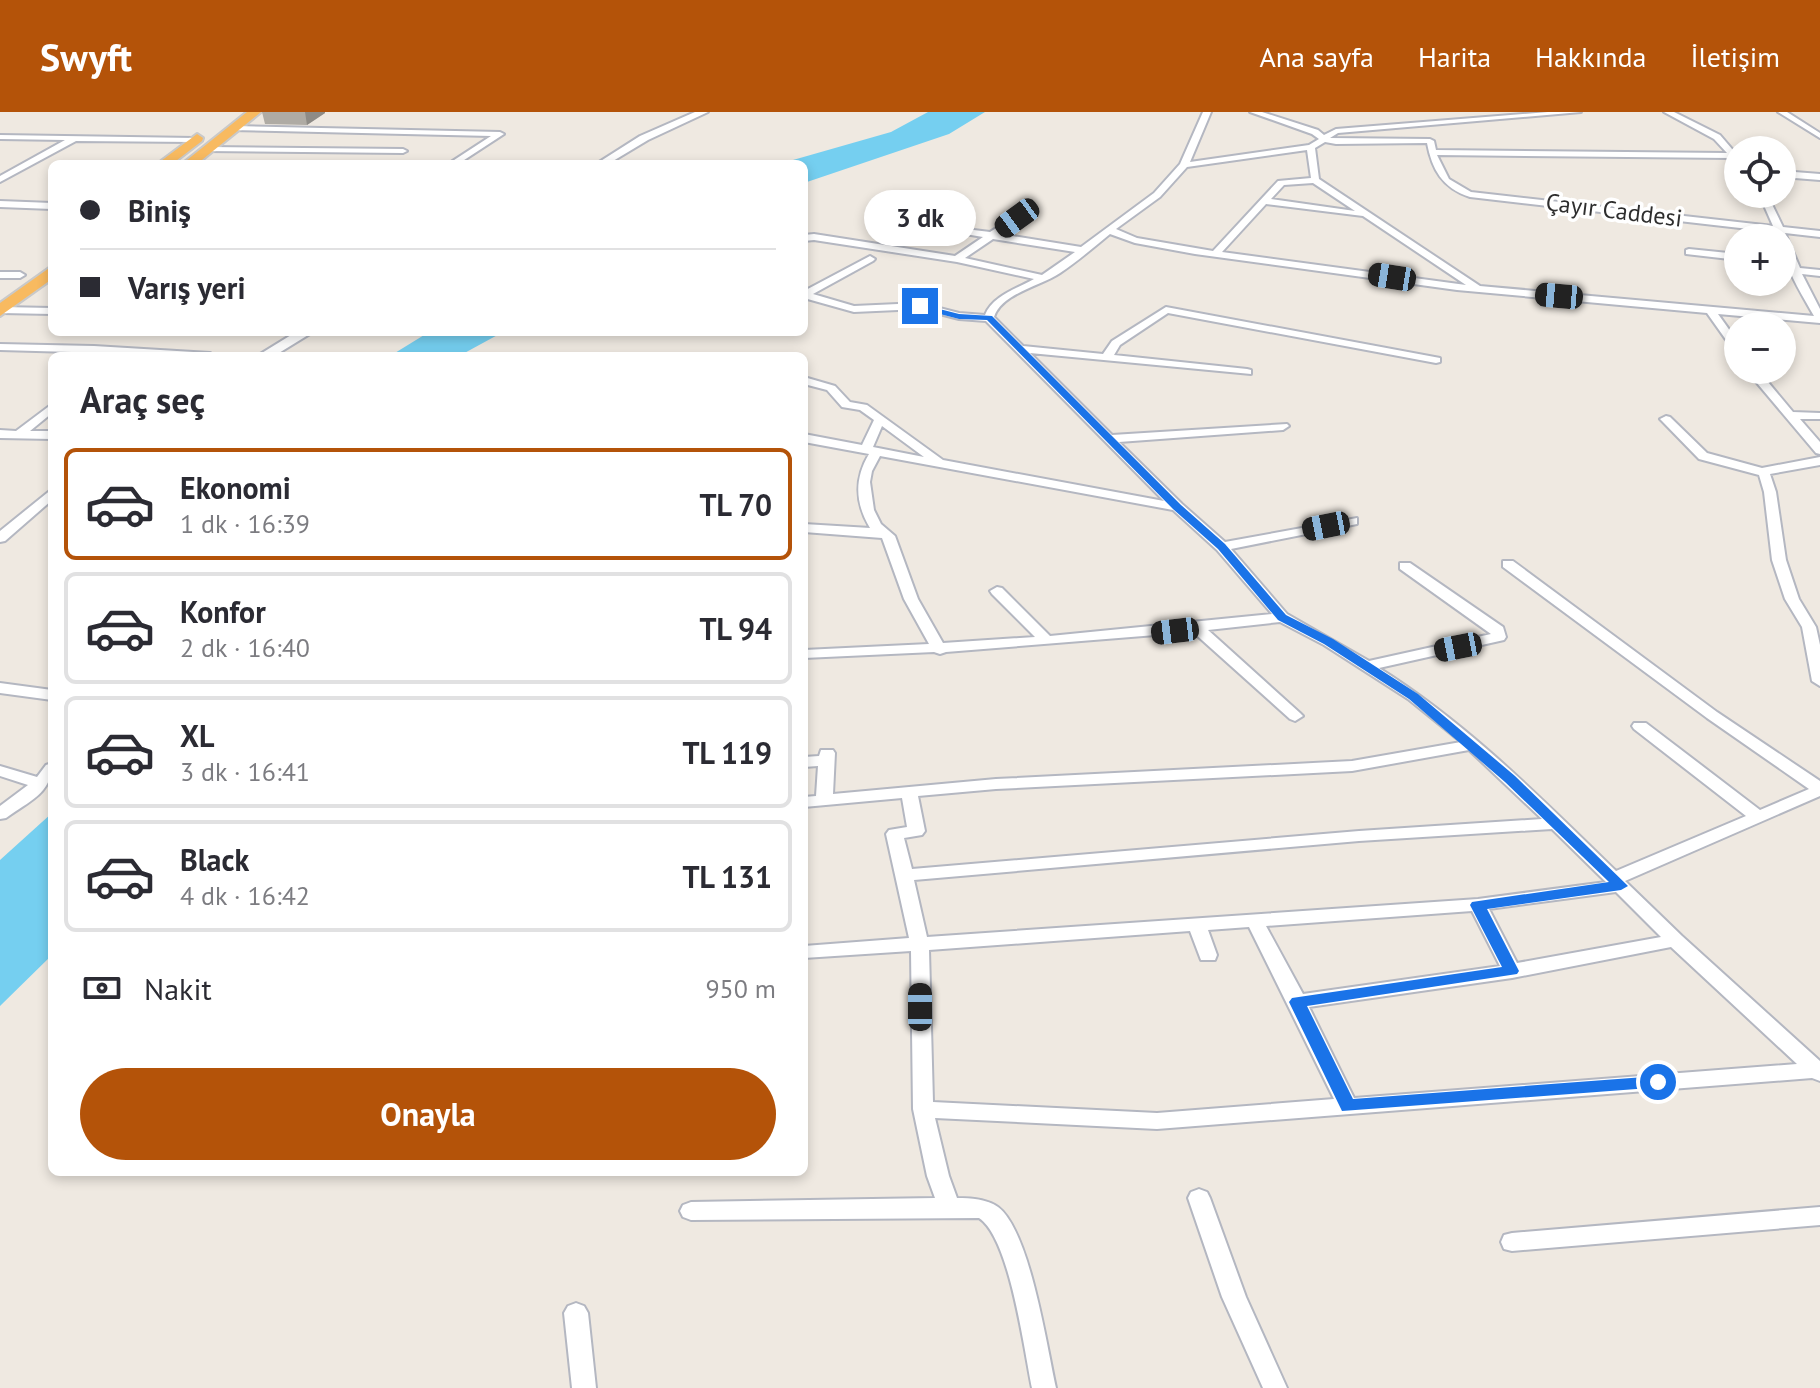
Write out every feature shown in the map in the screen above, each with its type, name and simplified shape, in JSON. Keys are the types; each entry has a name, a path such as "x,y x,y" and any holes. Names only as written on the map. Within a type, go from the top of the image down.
{"highway":[{"path":"169,160 227,112"},
{"path":"194,160 255,112"},
{"path":"0,290 48,255"},
{"path":"1,311 48,274"}],"street":[{"path":"212,112 227,112"},
{"path":"608,160 644,138 703,112"},
{"path":"989,318 992,309 1007,297 1044,278 1157,195 1184,165 1207,112"},
{"path":"1254,112 1336,142 1422,139 1430,141 1431,152 1724,159"},
{"path":"1184,165 1311,147 1336,131 1577,112"},
{"path":"1668,112 1717,137 1724,145"},
{"path":"1782,112 1820,136"},
{"path":"234,128 501,135 459,160"},
{"path":"0,137 194,140"},
{"path":"0,179 76,138"},
{"path":"1311,147 1315,180"},
{"path":"208,149 403,151"},
{"name":"Çayır Caddesi","path":"1431,152 1449,186 1470,194 1737,224"},
{"path":"1796,175 1820,177"},
{"path":"1215,254 1281,183 1315,180 1478,288"},
{"path":"1263,201 1365,214"},
{"path":"0,204 48,206"},
{"path":"957,259 1017,218"},
{"path":"944,228 1083,250"},
{"path":"1109,230 1135,240 1215,254 1478,288 1820,319"},
{"name":"Çayır Caddesi","path":"1796,231 1820,234"},
{"path":"808,238 957,259 1044,278"},
{"path":"1689,252 1724,256"},
{"path":"808,293 870,259"},
{"path":"1796,266 1820,273"},
{"path":"0,275 20,275"},
{"path":"1796,276 1820,319"},
{"path":"808,296 854,309 920,306 959,316 989,318 1177,507 1222,547 1282,617 1413,696 1472,745 1675,940 1818,1071"},
{"path":"1709,309 1724,330"},
{"path":"1107,357 1116,343 1166,310 1436,360"},
{"path":"1,311 48,311"},
{"path":"271,352 299,336"},
{"path":"0,347 97,352"},
{"path":"1019,349 1247,372"},
{"path":"808,381 831,388 846,405 863,407 941,463"},
{"path":"1765,384 1820,450"},
{"path":"19,434 48,410"},
{"path":"1793,415 1820,416"},
{"path":"878,532 871,522 865,476 880,419"},
{"path":"1666,419 1703,456 1764,473"},
{"path":"1111,439 1283,426"},
{"path":"0,434 48,435"},
{"path":"808,439 1177,507"},
{"path":"1764,473 1768,469 1820,461"},
{"path":"1764,473 1770,492 1779,560 1792,599 1809,627 1820,681"},
{"path":"0,538 48,496"},
{"path":"1222,547 1352,521"},
{"path":"808,528 878,532 888,536 911,599 940,650"},
{"path":"1508,564 1712,715 1820,790"},
{"path":"1366,666 1499,637 1498,630 1405,566"},
{"path":"997,591 1046,640"},
{"path":"808,654 940,650 1131,636 1282,617"},
{"path":"1197,628 1295,716"},
{"path":"0,688 48,694"},
{"path":"1640,726 1757,816"},
{"path":"808,802 996,784 1352,766 1472,745"},
{"path":"808,761 826,757 824,801"},
{"path":"0,771 41,784"},
{"path":"0,814 41,784 48,774"},
{"path":"808,952 1478,905 1617,882 1820,790"},
{"path":"909,792 916,831 895,834 920,945 923,1109 938,1176 949,1207"},
{"path":"905,875 1359,836 1556,823"},
{"path":"1478,905 1512,971"},
{"path":"1254,920 1348,1106"},
{"path":"1197,926 1208,955"},
{"path":"1297,1002 1512,971 1675,940"},
{"path":"923,1109 1157,1121 1818,1071"},
{"path":"1199,1198 1234,1297 1275,1388"},
{"path":"691,1211 977,1207 996,1217 1009,1243 1044,1388"},
{"path":"1512,1242 1820,1216"},
{"path":"576,1313 584,1388"}],"water":[{"path":"928,112 985,112 949,134 808,182 808,160 793,160 891,132"},
{"path":"422,336 496,336 466,352 396,352"},
{"path":"48,817 48,959 0,1006 0,860"}],"route":[{"path":"920,306 959,316 989,318 1177,507 1222,547 1282,617 1329,642 1413,696 1462,735 1529,796 1621,886 1478,905 1512,971 1297,1002 1348,1106 1658,1082"}]}
